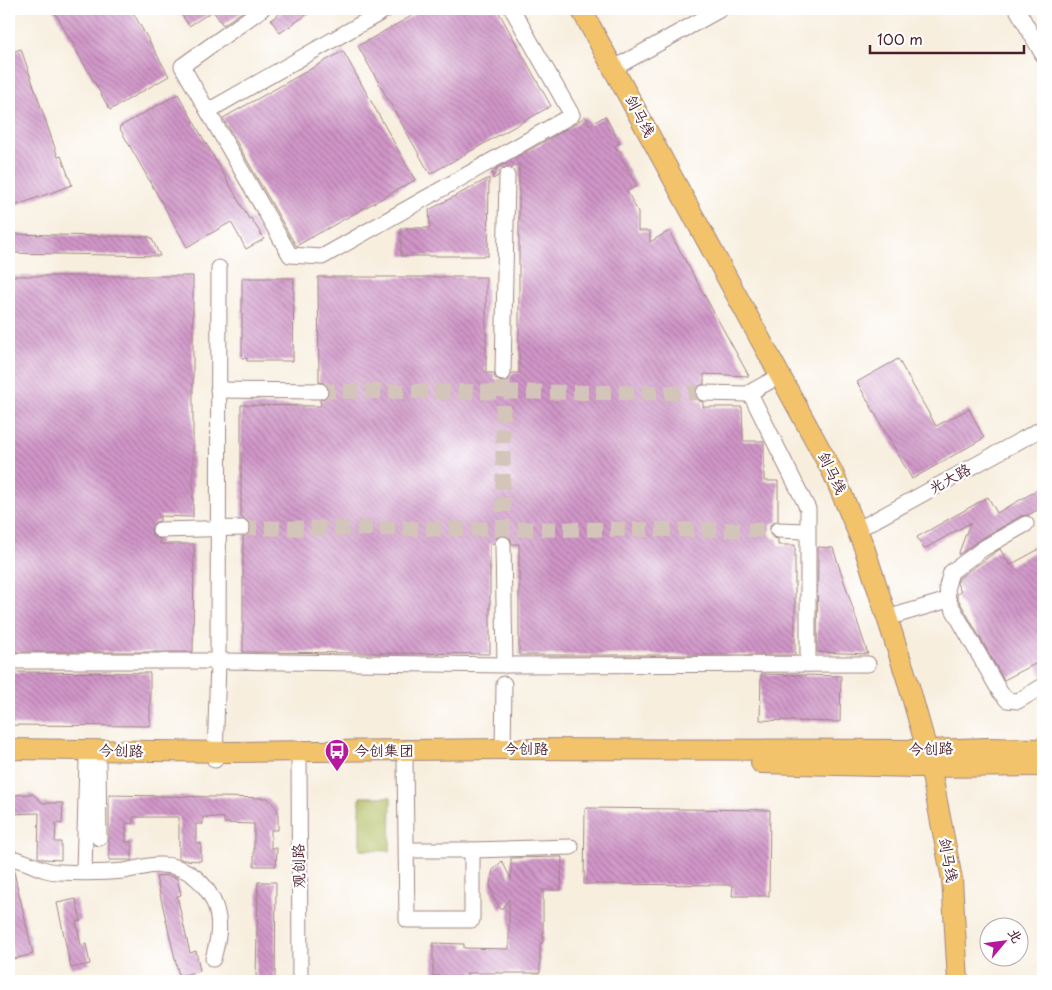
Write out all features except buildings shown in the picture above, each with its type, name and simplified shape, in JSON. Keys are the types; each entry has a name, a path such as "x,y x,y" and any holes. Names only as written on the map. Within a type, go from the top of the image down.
{"main road":[{"name":"剑马线","path":"581,9 833,473 857,530 907,679 928,758 952,879 958,981"},
{"name":"今创路","path":"298,756 405,760 928,758 988,748 1043,749"},
{"name":"今创路","path":"9,749 215,756"},
{"name":"今创路","path":"9,760 298,756 504,749 928,758 1043,766"}],"street":[{"path":"262,9 182,66 290,255 322,256 572,114 512,9"},
{"path":"208,111 387,9"},
{"path":"614,68 721,9"},
{"path":"1016,9 1043,55"},
{"path":"503,373 506,176"},
{"path":"215,756 218,661 219,268"},
{"path":"704,393 747,394 781,375"},
{"path":"218,390 320,391"},
{"path":"750,392 808,509 808,664"},
{"name":"光大路","path":"857,530 1043,428"},
{"path":"1026,524 984,548 950,572 947,586 948,600 1000,692 1007,700 1018,701 1043,686"},
{"path":"160,530 242,528"},
{"path":"778,530 808,531"},
{"path":"503,544 505,665"},
{"path":"887,618 948,600"},
{"path":"9,661 218,661 505,665 868,664"},
{"path":"504,684 504,749"},
{"name":"观创路","path":"298,756 300,981"},
{"path":"92,760 99,838"},
{"path":"84,872 92,760"},
{"path":"405,760 406,920 472,920 472,850"},
{"path":"407,850 572,847"},
{"path":"9,858 17,859 35,868 57,872 122,871 160,865 179,867 195,876 207,889 216,908 218,935 213,959"}],"green space":[{"path":"360,797 391,797 390,851 360,850"}],"tunnel":[{"path":"503,382 503,539"},
{"path":"320,391 704,393"},
{"path":"242,528 778,530"}],"place":[{"name":"今创集团","path":"337,772"}]}
